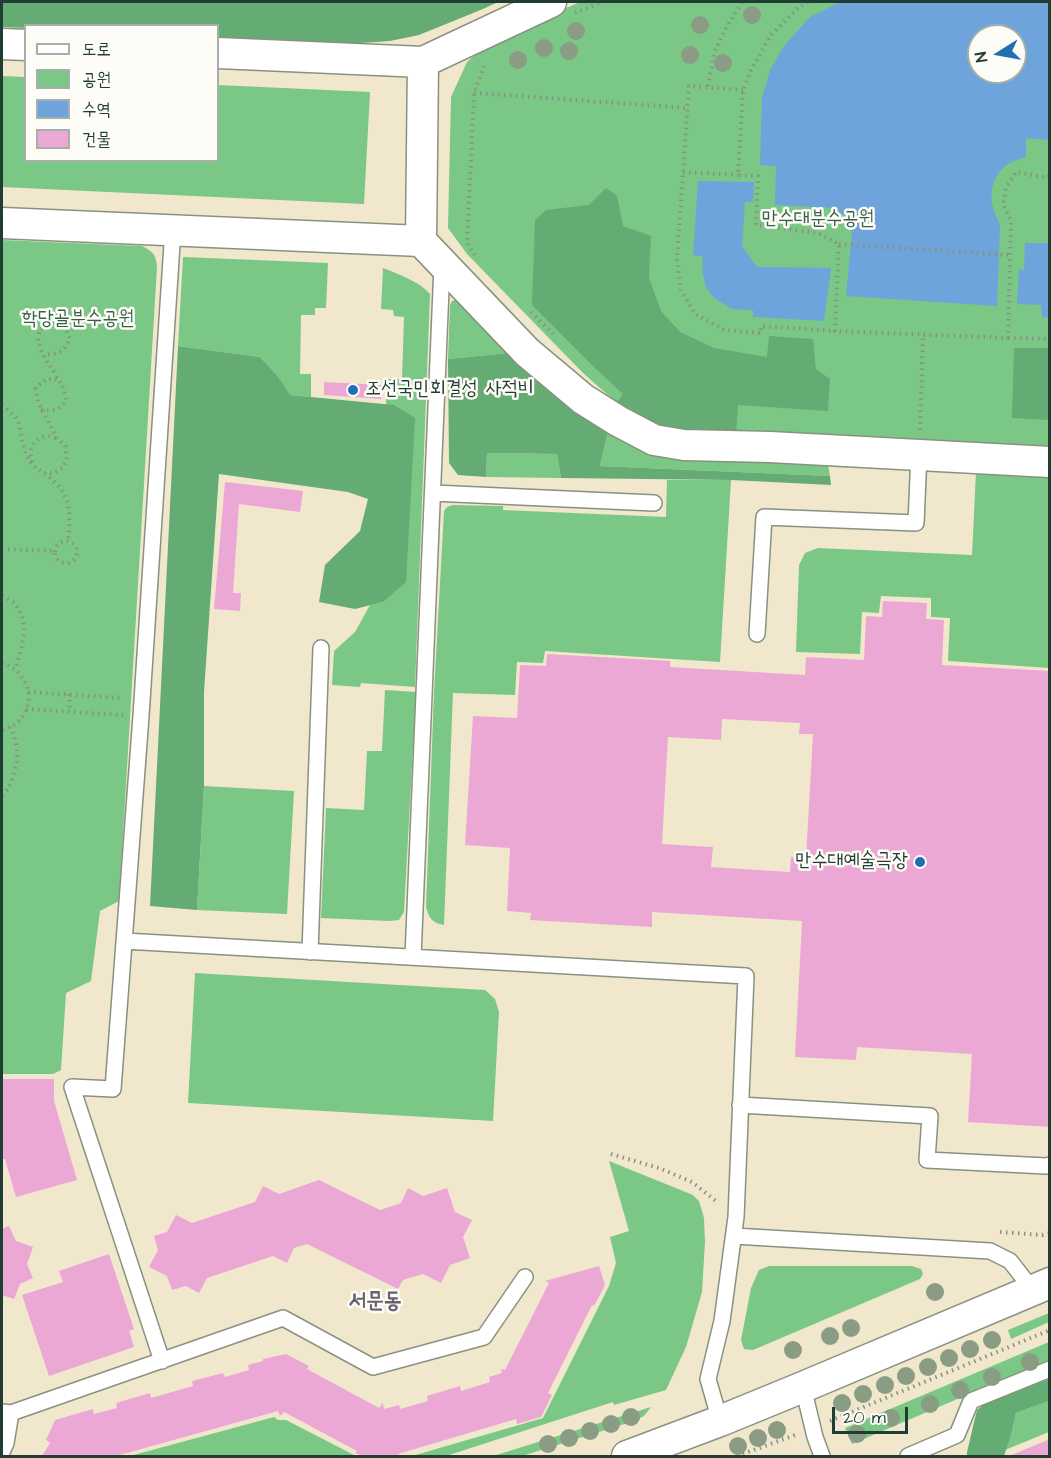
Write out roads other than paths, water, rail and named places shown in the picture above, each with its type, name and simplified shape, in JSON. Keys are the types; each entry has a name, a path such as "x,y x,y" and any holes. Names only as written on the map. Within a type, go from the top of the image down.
{"street":[{"path":"219,53 423,62 561,8"},
{"path":"2,45 24,45"},
{"path":"421,240 423,62"},
{"path":"2,223 421,240 527,352 583,399 654,440 684,446 770,447 1050,462"},
{"path":"627,1456 803,1387 1041,1286"}],"lane":[{"path":"162,1361 72,1087 112,1089 141,716 173,229"},
{"path":"413,957 442,262"},
{"path":"758,634 764,517 916,523 919,454"},
{"path":"433,493 654,503"},
{"path":"310,952 321,648"},
{"path":"124,941 746,976 736,1217 722,1321 708,1379 720,1421"},
{"path":"740,1105 930,1116 927,1160 1050,1165"},
{"path":"734,1236 990,1251 1010,1261 1041,1286"},
{"path":"2,1452 6,1443 6,1412 162,1361 283,1318 374,1367 484,1337 525,1277"},
{"path":"908,1456 957,1435 971,1401 1050,1369"},
{"path":"803,1387 822,1456"}],"water":[{"path":"841,2 1049,2 1049,140 1026,138 1026,157 1010,163 1001,170 993,184 993,208 1000,224 997,306 846,296 852,232 849,221 833,208 775,205 776,166 760,165 762,98 770,70 784,46 810,17"},
{"path":"698,181 754,182 753,202 745,202 742,246 757,267 831,268 824,321 753,317 753,310 732,309 714,298 706,287 702,256 693,255"},
{"path":"1049,209 1050,318 1042,317 1041,305 1017,304 1019,269 1024,270 1025,243 1049,243"}],"place":[{"name":"조선국민회결성 사적비","path":"353,390"},
{"name":"만수대예술극장","path":"920,862"}],"district":[{"name":"서문동","path":"375,1302"}],"park label":[{"name":"만수대분수공원","path":"818,220"},
{"name":"학당골분수공원","path":"78,320"}]}
